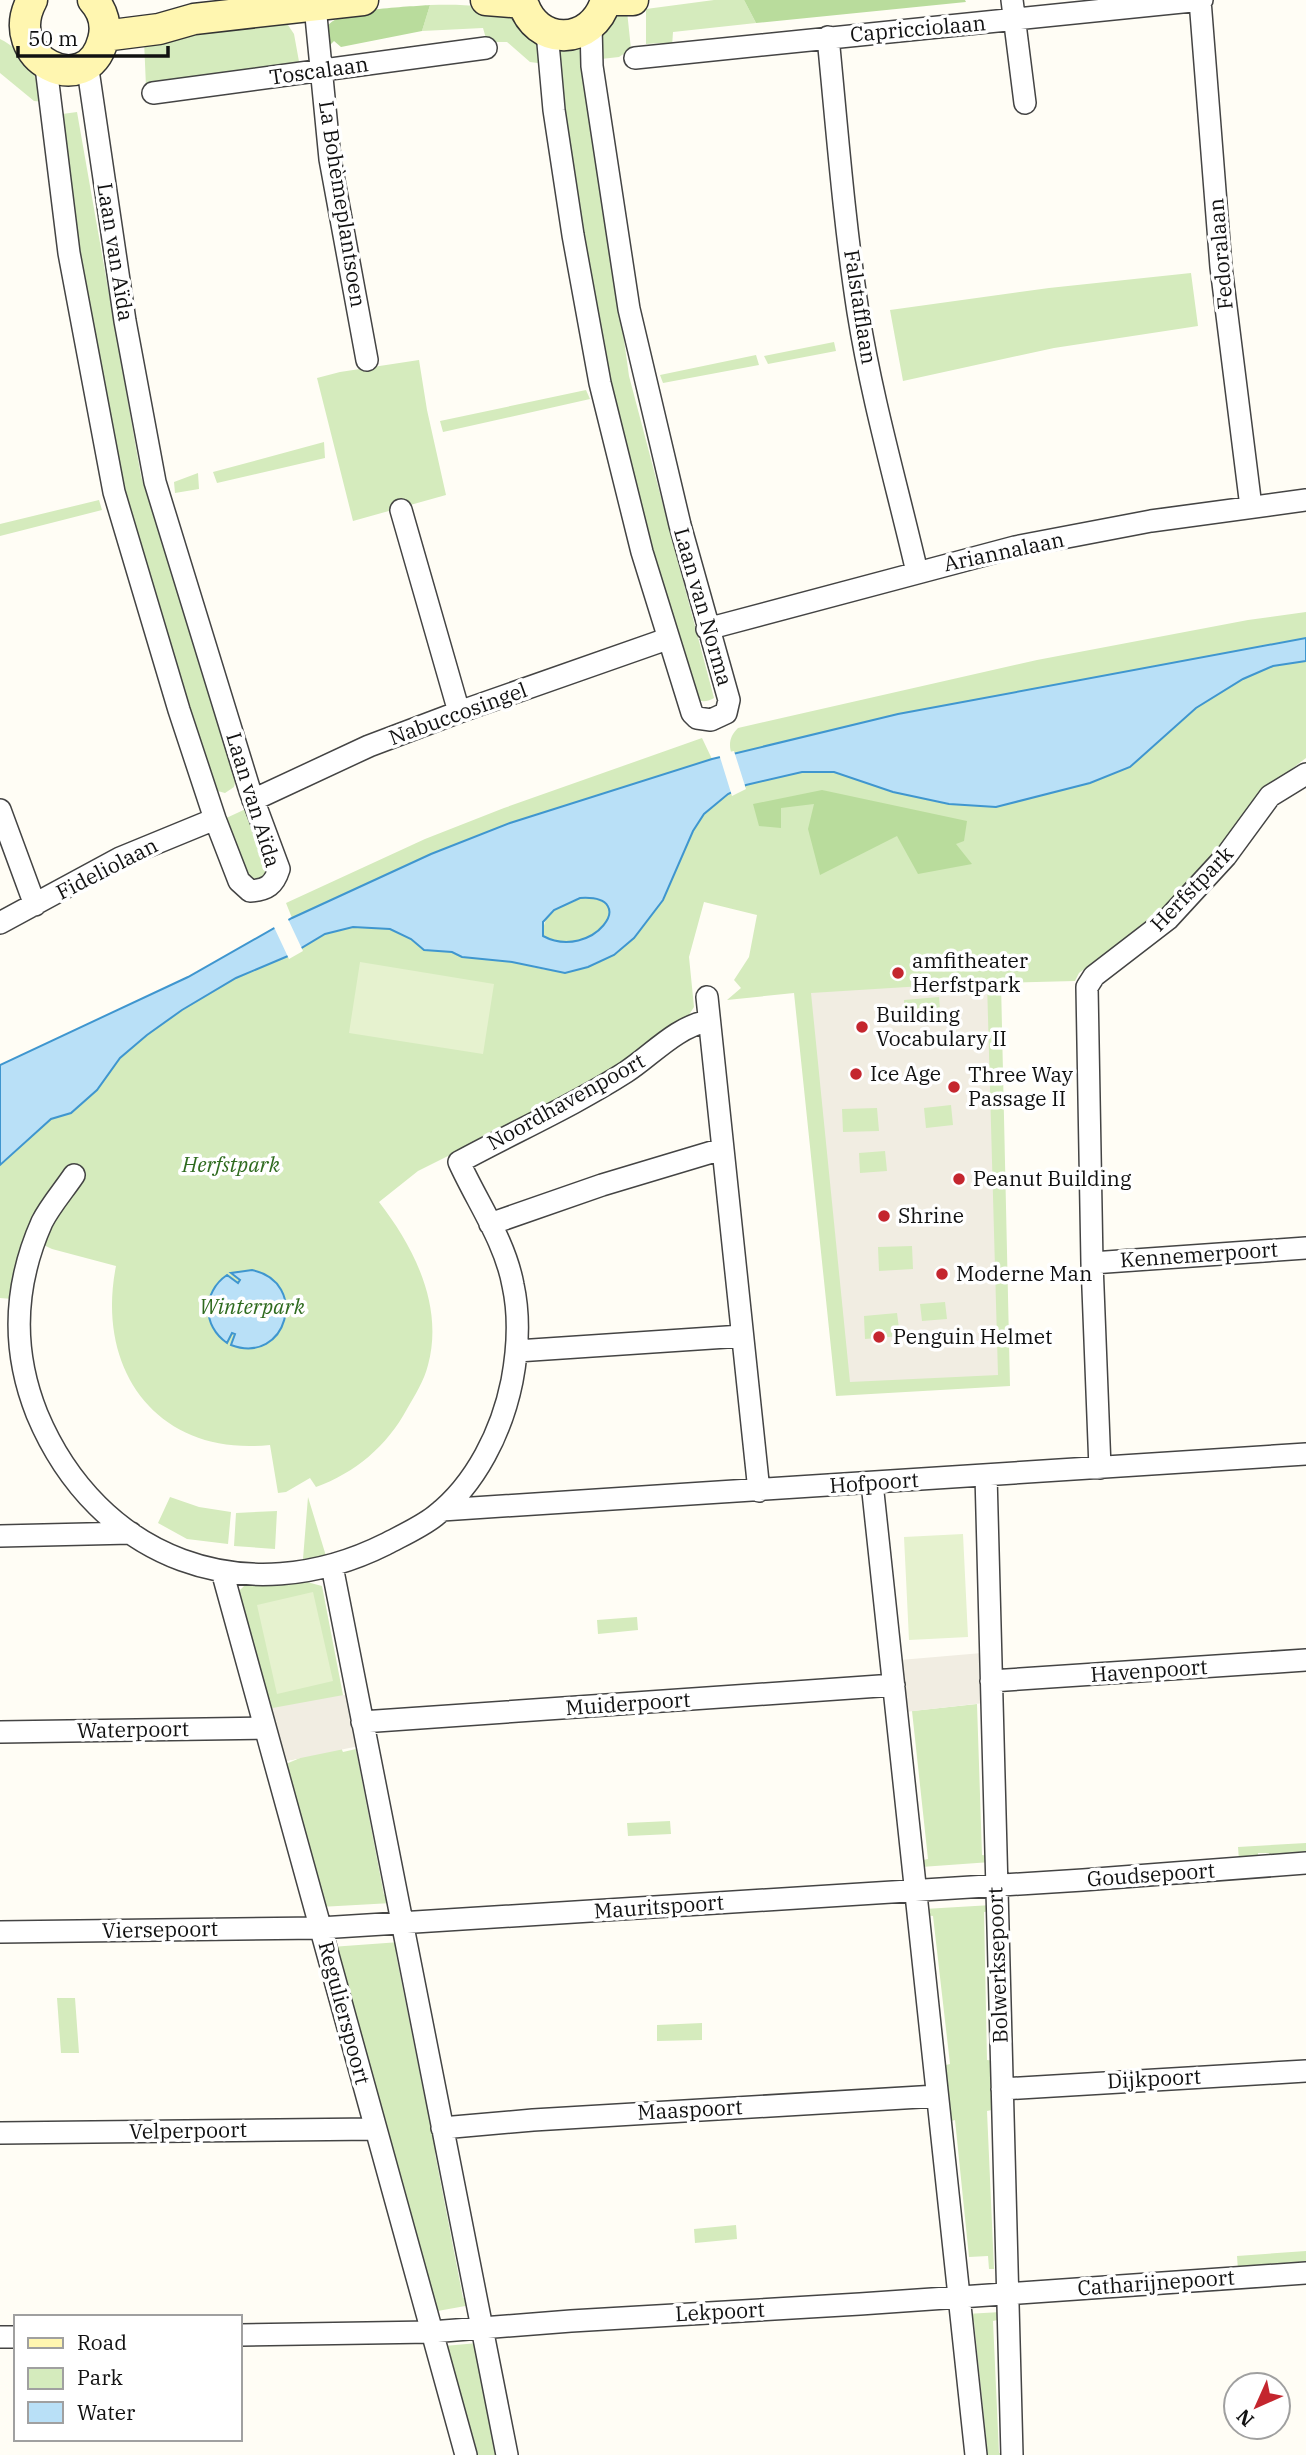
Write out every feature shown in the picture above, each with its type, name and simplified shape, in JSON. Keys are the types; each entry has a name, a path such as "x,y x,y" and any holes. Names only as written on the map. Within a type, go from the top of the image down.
{"main road":[{"path":"17,15 24,47 31,57 46,67 64,71 87,64 101,47 100,17 159,29 194,19 363,0"},
{"path":"486,0 522,1 531,20 547,32 570,35 591,26 598,19 606,0 633,0"}],"street":[{"name":"Capricciolaan","path":"635,58 828,37 1014,10 1201,0"},
{"name":"Fedoralaan","path":"1201,0 1221,267 1251,507"},
{"name":"La Bohèmeplantsoen","path":"315,6 330,159 368,360"},
{"path":"1014,10 1025,103"},
{"name":"Laan van Norma","path":"547,32 562,170 600,383 642,552 667,639 692,713 697,718 711,720 726,713 729,700 707,629 649,402 629,309 592,66 591,26"},
{"name":"Falstafflaan","path":"828,37 835,124 858,312 916,572"},
{"name":"Toscalaan","path":"153,93 485,48"},
{"name":"Laan van Aïda","path":"46,67 69,253 114,492 179,710 215,818 239,881 250,891 262,890 272,884 279,869 253,800 155,482 125,321 87,64"},
{"name":"Ariannalaan","path":"707,629 1016,547 1151,521 1306,500"},
{"path":"401,510 459,712"},
{"name":"Nabuccosingel","path":"253,800 369,746 667,639"},
{"name":"Herfstpark","path":"1100,1468 1092,1263 1087,988 1094,976 1168,919 1226,856 1270,796 1306,774"},
{"path":"0,810 35,905"},
{"name":"Fideliolaan","path":"0,923 120,858 215,818"},
{"path":"707,997 759,1491"},
{"name":"Noordhavenpoort","path":"490,1224 459,1162 617,1077 683,1031 708,1021"},
{"path":"74,1175 43,1220 25,1275 9,1305 18,1326 27,1384 49,1440 80,1487 131,1533 164,1552 222,1572 263,1576 310,1572 369,1552 442,1510 473,1473 492,1441 508,1398 517,1351 516,1304 512,1276 490,1224 602,1185 722,1149"},
{"name":"Kennemerpoort","path":"1092,1263 1306,1248"},
{"path":"517,1351 742,1336"},
{"name":"Hofpoort","path":"442,1510 1306,1454"},
{"name":"Bolwerksepoort","path":"986,1475 1012,2455"},
{"path":"872,1483 976,2455"},
{"path":"0,1536 131,1533"},
{"path":"332,1566 507,2455"},
{"name":"Regulierspoort","path":"222,1572 466,2455"},
{"name":"Havenpoort","path":"991,1681 1306,1660"},
{"name":"Muiderpoort","path":"362,1722 894,1685"},
{"name":"Waterpoort","path":"0,1732 265,1728"},
{"name":"Goudsepoort","path":"916,1889 1306,1863"},
{"name":"Mauritspoort","path":"320,1928 916,1889"},
{"name":"Viersepoort","path":"0,1932 320,1928"},
{"name":"Dijkpoort","path":"1002,2089 1306,2071"},
{"name":"Maaspoort","path":"442,2128 533,2120 937,2096"},
{"name":"Velperpoort","path":"0,2133 376,2129"},
{"name":"Catharijnepoort","path":"958,2296 1306,2273"},
{"name":"Lekpoort","path":"242,2335 431,2332 958,2296"}],"green space":[{"path":"714,0 744,0 756,23 673,32 672,47 663,50 660,43 646,44 646,9"},
{"path":"744,0 965,0 966,2 756,23"},
{"path":"430,5 485,7 516,19 529,29 545,64 530,62 507,42 487,42 483,28 422,31"},
{"path":"430,5 422,31 341,47 334,41 327,48 328,26 346,15 375,9"},
{"path":"627,11 631,49 619,57 601,59 604,29 612,20"},
{"path":"286,22 294,34 300,67 146,87 144,40"},
{"path":"0,39 23,57 45,102 34,101 0,73"},
{"path":"583,44 629,376 714,698 707,701 688,695 609,380 570,178 557,48"},
{"path":"77,112 141,476 236,778 234,787 225,793 214,790 121,490 55,115"},
{"path":"1191,273 1198,326 1054,348 903,381 890,310 1049,288"},
{"path":"834,342 836,351 768,364 764,356"},
{"path":"756,355 759,365 663,383 660,375"},
{"path":"419,360 446,495 353,521 317,378"},
{"path":"586,390 590,399 443,432 440,421"},
{"path":"324,442 325,458 217,483 213,472"},
{"path":"198,473 199,489 175,493 174,482"},
{"path":"99,500 102,510 0,536 0,524"},
{"path":"1306,612 1306,638 898,714 732,755 731,751 730,740 738,728 1037,660 1248,620"},
{"name":"Herfstpark","path":"1306,661 1306,758 1271,789 1180,895 1131,936 1079,973 1075,981 1001,983 1010,1386 836,1396 794,993 727,1000 741,988 734,980 749,957 757,915 704,902 689,957 694,1007 687,1018 632,1060 418,1171 379,1202 404,1238 423,1278 429,1299 432,1343 424,1377 399,1422 369,1457 344,1474 316,1487 310,1478 286,1492 278,1493 270,1445 230,1445 196,1437 167,1421 143,1399 126,1372 115,1340 112,1304 116,1266 52,1249 31,1239 13,1299 0,1298 0,1165 51,1119 71,1113 97,1090 120,1058 182,1010 236,978 288,956 325,934 353,927 390,929 411,939 424,950 453,952 462,957 512,962 546,970 588,967 614,955 634,938 663,900 693,831 704,814 728,794 746,785 802,772 834,772 893,792 949,804 996,807 1090,783 1130,767 1196,708 1243,679 1273,666"},
{"path":"702,738 712,759 510,823 431,854 292,918 286,903 425,839"},
{"path":"822,790 967,821 964,841 956,844 972,864 918,874 897,836 820,875 808,829 814,804 781,808 781,828 759,826 753,804"},
{"path":"250,807 270,867 262,882 250,880 222,820"},
{"path":"580,898 599,900 608,906 609,915 604,926 593,935 578,941 561,942 543,936 549,915 559,907"},
{"path":"360,962 494,984 483,1054 349,1033"},
{"path":"170,1497 199,1507 231,1512 228,1544 187,1539 158,1523"},
{"path":"308,1497 326,1556 303,1559"},
{"path":"277,1511 275,1549 234,1546 236,1513"},
{"path":"963,1534 968,1637 909,1640 904,1537"},
{"path":"307,1582 322,1586 343,1695 342,1750 356,1749 384,1895 390,1895 392,1903 320,1907 316,1892 321,1890 286,1764 300,1758 285,1761 238,1592 245,1585 276,1586"},
{"path":"313,1592 333,1681 277,1694 257,1605"},
{"path":"637,1617 638,1630 598,1634 597,1620"},
{"path":"977,1704 982,1855 990,1856 991,1862 921,1867 919,1861 928,1859 912,1711"},
{"path":"670,1821 671,1834 628,1836 627,1823"},
{"path":"1306,1843 1306,1856 1269,1858 1269,1853 1258,1853 1258,1859 1239,1860 1238,1847"},
{"path":"992,1905 992,1911 984,1912 987,2060 996,2061 997,2109 987,2111 994,2269 989,2269 988,2256 969,2257 955,2120 948,2122 942,2066 950,2064 933,1916 923,1915 924,1909"},
{"path":"400,1942 400,1953 396,1954 425,2099 430,2098 440,2151 435,2153 463,2298 469,2297 471,2305 432,2312 427,2296 433,2294 398,2168 392,2169 377,2093 343,1968 337,1969 331,1947"},
{"path":"57,1998 75,1998 79,2053 61,2053"},
{"path":"702,2023 702,2040 657,2041 657,2025"},
{"path":"736,2225 737,2239 695,2243 694,2229"},
{"path":"1306,2251 1306,2265 1238,2270 1237,2256"},
{"path":"1001,2312 1002,2319 993,2321 999,2453 1005,2452 1006,2455 981,2455 981,2450 987,2448 974,2322 966,2320 966,2314"},
{"path":"478,2343 483,2359 477,2360 496,2455 478,2455 451,2358 444,2359 444,2346"}],"shaded area":[{"path":"987,982 998,1375 850,1382 811,993","holes":["939,997 941,1022 905,1025 904,1000","951,1105 953,1125 926,1128 924,1108","877,1108 879,1131 843,1132 842,1109","885,1151 887,1171 860,1173 859,1153","912,1246 913,1269 879,1271 878,1247","945,1302 947,1319 922,1321 920,1304","897,1313 900,1336 865,1339 864,1316"]},
{"path":"982,1653 984,1703 905,1712 900,1660"},
{"path":"349,1694 359,1746 281,1762 267,1709"}],"water":[{"path":"1306,638 1306,661 1273,666 1243,679 1196,708 1130,767 1090,783 996,807 949,804 893,792 834,772 802,772 746,785 728,794 704,814 693,831 663,900 634,938 614,955 588,967 565,973 512,962 462,957 452,952 424,950 411,939 390,929 353,927 325,934 288,956 236,978 182,1010 120,1058 97,1090 71,1113 51,1119 0,1165 0,1065 188,977 292,918 431,854 510,823 712,759 898,714","holes":["580,898 599,900 608,906 609,915 604,925 593,934 578,940 561,942 543,936 543,922 554,910"]},
{"path":"252,1270 270,1278 281,1290 286,1305 278,1334 266,1344 250,1348 231,1345 235,1334 232,1333 227,1343 219,1336 213,1328 208,1309 213,1290 219,1282 227,1275 238,1283 240,1280 231,1273"}],"pier":[{"path":"734,751 746,789 732,796 719,754"},
{"path":"287,917 303,951 289,959 273,925"}],"place":[{"name":"amfitheater Herfstpark","path":"898,973"},
{"name":"Building Vocabulary II","path":"862,1027"},
{"name":"Ice Age","path":"856,1074"},
{"name":"Three Way Passage II","path":"954,1087"},
{"name":"Peanut Building","path":"959,1179"},
{"name":"Shrine","path":"884,1216"},
{"name":"Moderne Man","path":"942,1274"},
{"name":"Penguin Helmet","path":"879,1337"}],"park label":[{"name":"Winterpark","path":"252,1307"}]}
